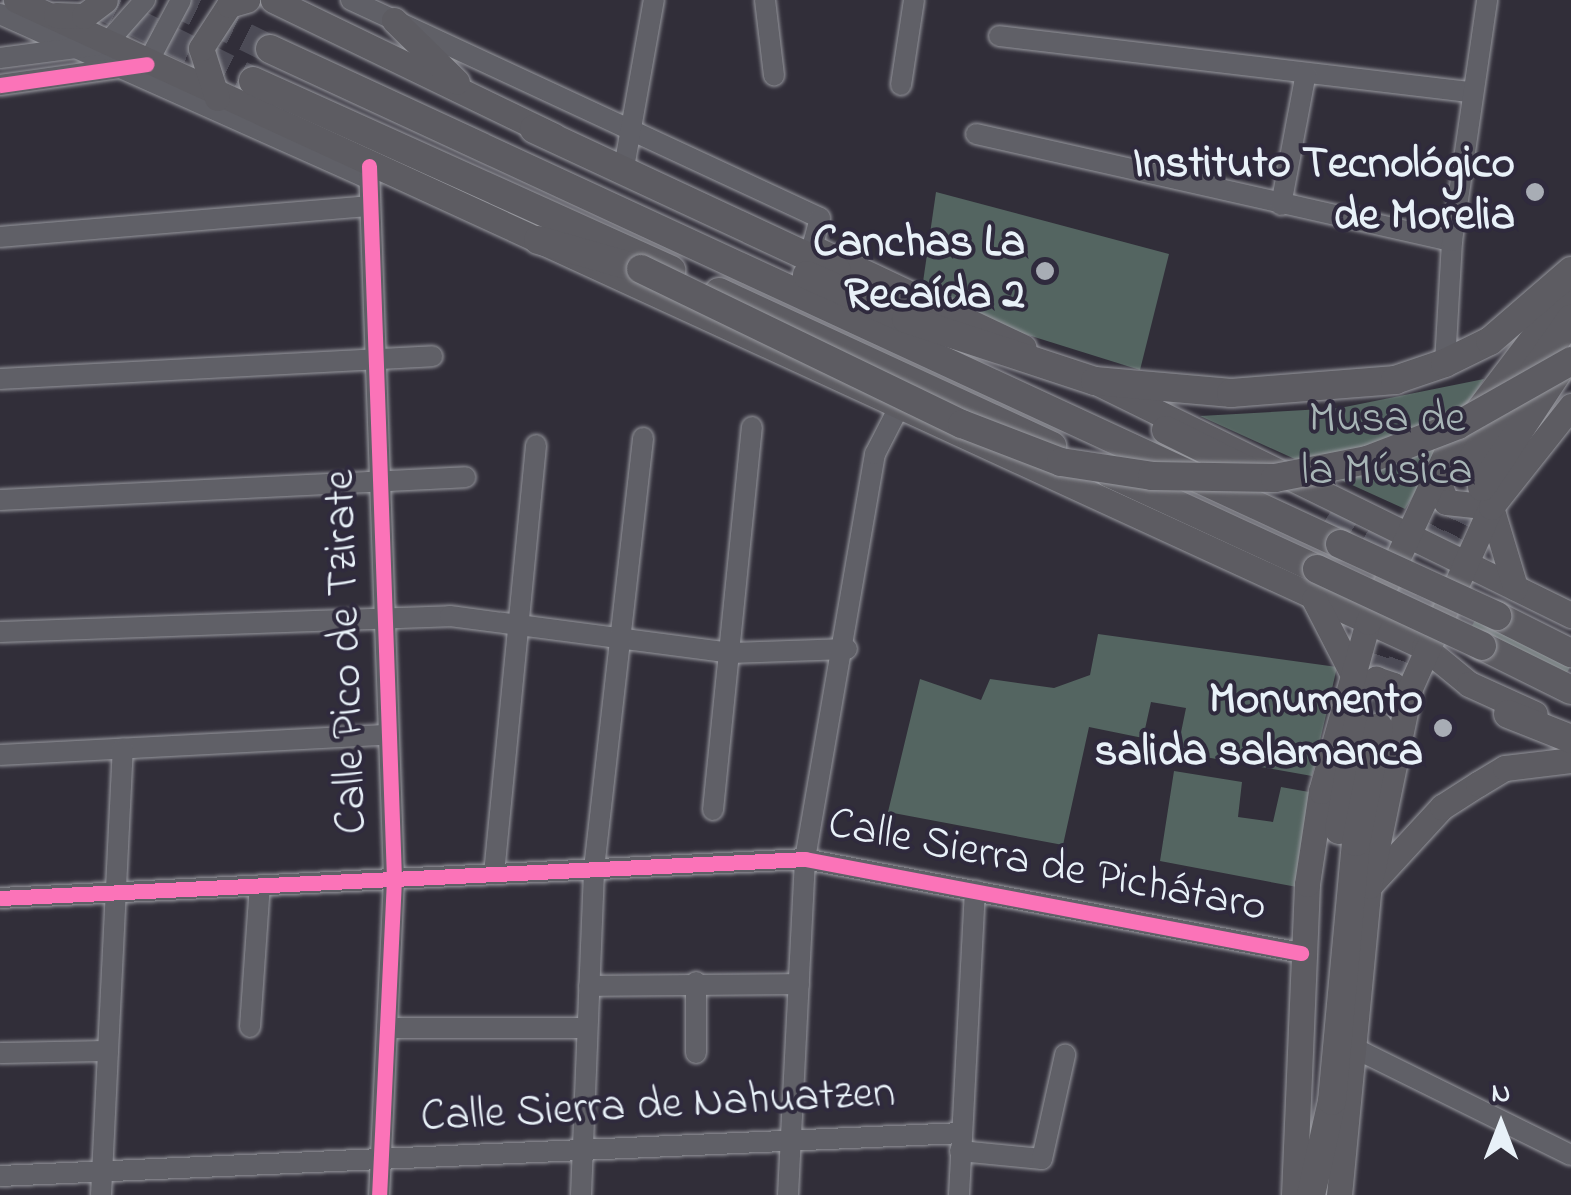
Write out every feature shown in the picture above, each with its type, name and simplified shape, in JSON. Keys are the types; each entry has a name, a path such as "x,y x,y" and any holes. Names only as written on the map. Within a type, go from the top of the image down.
{"highway":[{"path":"270,49 1571,653"},
{"path":"253,81 529,204 1571,690"},
{"path":"534,129 888,294"},
{"path":"503,154 691,223 906,319 1095,382 1322,390 1446,363 1490,340 1571,271"},
{"path":"529,204 641,270 962,424 1061,462 1152,476 1275,478 1367,460 1458,426 1571,361"},
{"path":"538,240 641,270"},
{"path":"1479,488 1571,320"},
{"path":"1479,488 1571,351"},
{"path":"1166,430 1247,470"},
{"path":"1508,714 1571,739"},
{"path":"1322,1060 1338,836 1360,716"},
{"path":"1311,1195 1332,1101 1356,842 1360,716"}],"main road":[{"path":"16,0 369,172 538,240 897,411 1424,647 1469,684 1571,731"},
{"path":"46,14 84,16 105,0"},
{"path":"218,98 200,48 230,5 247,0"},
{"path":"272,2 534,129 625,162 812,248 1406,528 1571,614"},
{"path":"394,20 471,96"},
{"path":"1352,674 1368,622 1406,528 1435,473 1571,287"},
{"path":"1435,473 1446,502 1479,488 1571,406"},
{"path":"1339,1195 1369,886 1405,708 1424,647 1464,556 1479,488"},
{"path":"1479,488 1516,586"},
{"path":"1314,599 1352,674 1360,716"},
{"path":"1294,1195 1302,953 1321,791 1376,679 1393,685 1405,708"},
{"path":"1369,886 1442,807 1478,784 1505,768 1571,760"}],"street":[{"path":"0,58 106,44 145,0"},
{"path":"0,86 146,64 180,0"},
{"path":"351,0 820,218 812,248"},
{"path":"625,162 654,0"},
{"path":"765,0 774,74"},
{"path":"902,84 914,0"},
{"path":"1446,363 1452,241 1486,0"},
{"path":"0,14 121,70 369,172"},
{"path":"998,36 1472,92"},
{"path":"1281,204 1306,73"},
{"path":"976,134 1452,241"},
{"name":"Calle Pico de Tzirate","path":"369,172 394,879 380,1195"},
{"path":"0,237 370,206"},
{"path":"0,378 432,356"},
{"path":"788,1195 805,859 847,649 875,454 897,411"},
{"path":"713,810 752,427"},
{"path":"581,1195 594,869 643,438"},
{"path":"494,874 536,445"},
{"path":"0,500 465,478"},
{"path":"0,632 384,619 516,627 730,653 847,649"},
{"path":"0,755 388,734"},
{"path":"101,1195 123,749"},
{"name":"Calle Sierra de Pichátaro","path":"0,898 805,859 1302,953"},
{"path":"250,1027 260,885"},
{"path":"958,1195 974,890"},
{"path":"696,982 696,1053"},
{"path":"589,986 799,984"},
{"path":"387,1028 587,1028"},
{"path":"1352,1047 1571,1155"},
{"path":"0,1053 108,1051"},
{"name":"Calle Sierra de Nahuatzen","path":"0,1176 791,1141 960,1142 1042,1159 1065,1056"}],"green space":[{"name":"Canchas La Recaída 2","path":"936,192 1169,254 1140,370 1015,331 922,289"},
{"name":"Musa de la Música","path":"1484,379 1405,509 1200,416 1340,408"},
{"path":"1476,618 1570,666 1566,675 1471,627"},
{"path":"1098,634 1337,667 1312,776 1177,752 1186,708 1151,702 1143,738 1089,727 1063,845 888,812 920,679 981,700 990,679 1054,688 1090,675"},
{"path":"1174,771 1242,782 1238,817 1273,822 1281,787 1309,792 1297,887 1160,861"}],"tunnel":[{"path":"90,0 253,81"},
{"path":"170,0 270,49"},
{"path":"1358,722 1404,589 1465,469"},
{"path":"1379,727 1425,599 1482,487"},
{"path":"1331,511 1390,549 1402,583"}],"cycle path":[{"path":"0,85 147,64"},
{"path":"369,166 394,879 379,1195"},
{"path":"0,898 805,859 1301,953"}],"place":[{"name":"Instituto Tecnológico de Morelia","path":"1535,192"},
{"name":"Canchas La Recaída 2","path":"1045,271"},
{"name":"Monumento salida salamanca","path":"1443,728"}]}
